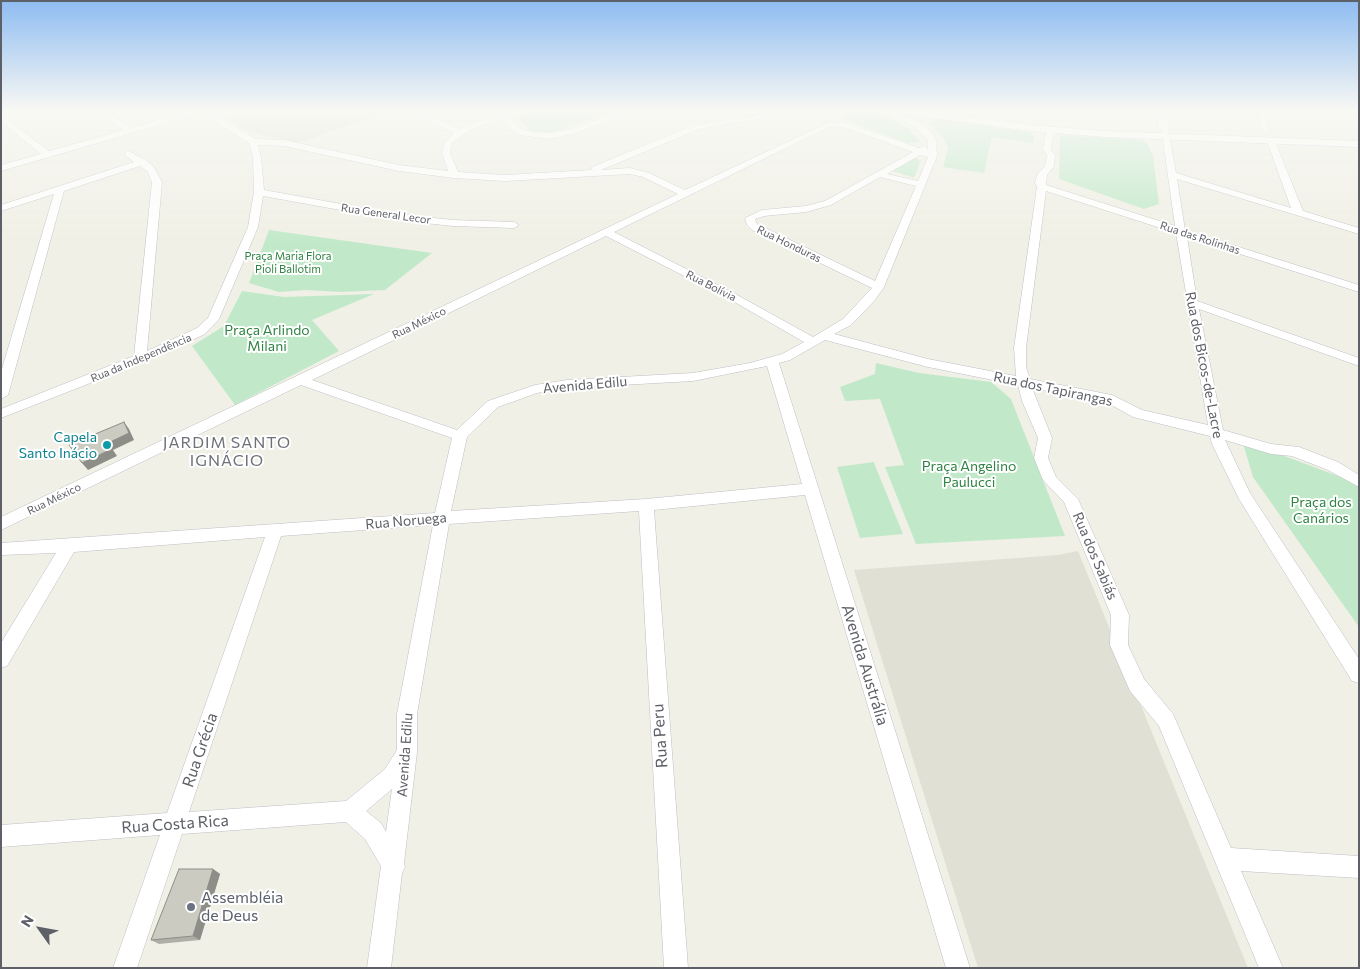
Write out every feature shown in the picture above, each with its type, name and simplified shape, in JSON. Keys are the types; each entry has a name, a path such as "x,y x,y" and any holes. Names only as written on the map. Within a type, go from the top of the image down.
{"street":[{"path":"1,168 46,154"},
{"path":"128,154 143,162 155,175 157,182 140,359"},
{"name":"Rua da Independência","path":"1,414 140,359 201,331 213,318 253,227 259,192 256,154"},
{"path":"336,154 399,168 454,175 506,178 630,171 646,175 686,194"},
{"path":"446,154 454,175"},
{"path":"590,172 627,154"},
{"name":"Rua México","path":"1,524 608,233 767,154"},
{"name":"Rua Honduras","path":"878,287 756,228 750,221 755,215 819,207 913,154"},
{"name":"Avenida Edilu","path":"379,968 394,866 407,752 407,714 442,518 460,436 468,426 494,404 536,389 567,384 693,377 723,373 772,361 826,336 847,322 862,308 878,287 921,185 931,154"},
{"name":"Rua dos Sabiás","path":"1051,154 1049,166 1042,174 1042,187 1020,348 1020,367 1026,382 1029,401 1045,438 1041,458 1050,480 1070,499 1120,616 1120,645 1137,685 1166,720 1271,968"},
{"name":"Rua dos Bicos-de-Lacre","path":"1169,154 1192,303 1216,432 1228,465 1244,495 1351,656 1359,675"},
{"path":"1276,154 1298,212"},
{"path":"622,156 630,171"},
{"path":"1,208 143,162"},
{"path":"878,174 921,185"},
{"path":"1172,175 1359,231"},
{"name":"Rua das Rolinhas","path":"1042,187 1359,289"},
{"path":"1,395 60,189"},
{"name":"Rua General Lecor","path":"259,192 396,217 453,223 514,225"},
{"name":"Rua Bolívia","path":"608,233 735,298 813,342"},
{"path":"1192,303 1359,362"},
{"name":"Rua dos Tapirangas","path":"826,336 928,363 1112,399 1138,414 1216,432 1271,449 1294,451 1333,466 1359,482"},
{"path":"1,342 17,340"},
{"name":"Avenida Austrália","path":"772,361 958,968"},
{"path":"300,380 460,436"},
{"name":"Rua Noruega","path":"1,549 69,546 646,505 811,489"},
{"name":"Rua Peru","path":"646,505 676,968"},
{"name":"Rua Grécia","path":"125,968 275,531"},
{"path":"1,660 69,546"},
{"path":"394,866 373,831 350,811 392,776 407,752"},
{"name":"Rua Costa Rica","path":"1,836 350,811"},
{"path":"1226,859 1359,867"}],"shaded area":[{"path":"1078,551 1248,968 978,968 854,570 1058,555"}],"green space":[{"path":"946,154 988,154 984,173 943,167"},
{"path":"1060,154 1152,154 1159,204 1144,209 1059,179"},
{"path":"914,157 921,161 914,178 890,170"},
{"name":"Praça Maria Flora Pioli Ballotim","path":"269,230 432,253 385,290 341,292 305,290 279,292 249,283"},
{"name":"Praça Arlindo Milani","path":"242,291 284,297 374,294 312,320 339,351 235,405 192,346 224,326"},
{"name":"Praça Angelino Paulucci","path":"876,363 919,373 991,382 1011,399 1065,536 916,544 885,467 904,465 880,399 845,401 840,387 875,374"},
{"name":"Praça dos Canários","path":"1242,440 1359,484 1359,627 1253,477"},
{"path":"874,462 903,534 860,538 837,467"}],"building":[{"path":"124,422 129,433 106,444 112,449 82,463 69,445"},
{"name":"Assembléia de Deus","path":"179,869 213,869 193,936 151,940"}],"place":[{"name":"Capela Santo Inácio","path":"107,445"},
{"name":"Assembléia de Deus","path":"191,907"}],"district":[{"name":"JARDIM SANTO IGNÁCIO","path":"227,452"}]}
